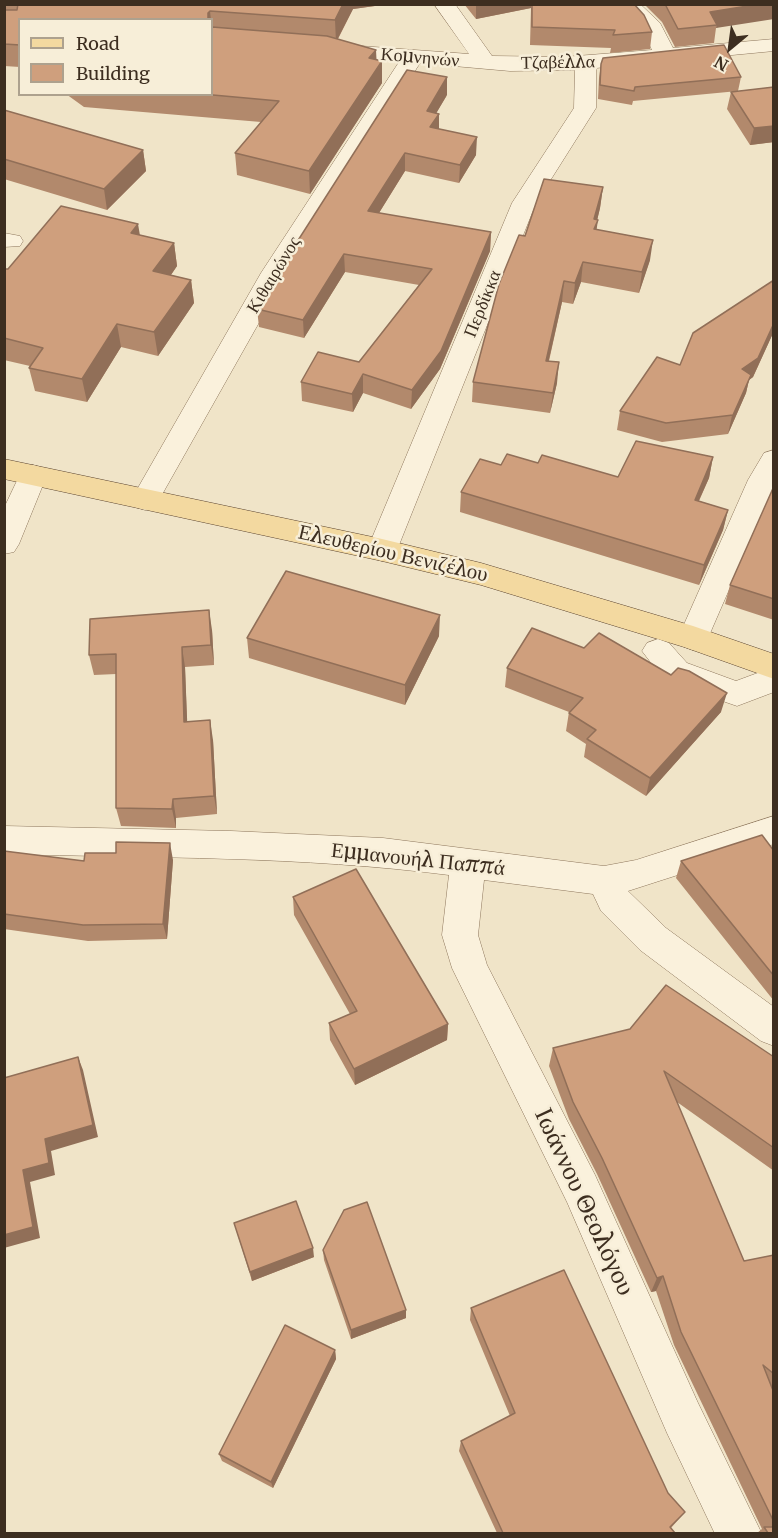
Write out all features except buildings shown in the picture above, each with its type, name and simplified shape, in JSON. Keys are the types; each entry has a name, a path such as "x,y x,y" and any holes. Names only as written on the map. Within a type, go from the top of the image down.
{"main road":[{"name":"Ελευθερίου Βενιζέλου","path":"19,472 382,550 501,580 693,638 768,675"}],"street":[{"path":"444,4 486,63"},
{"path":"628,4 652,28 666,55"},
{"name":"Τζαβέλλα","path":"486,63 585,64 774,45"},
{"name":"Κομνηνών","path":"318,49 486,63"},
{"name":"Κιθαιρώνος","path":"145,500 274,273 413,57"},
{"name":"Περδίκκα","path":"382,550 524,203 585,108 587,84 585,64"},
{"path":"693,638 762,480 774,460"},
{"path":"4,544 19,472"},
{"path":"658,651 676,672 737,694 768,675"},
{"path":"774,830 636,874 604,881 613,900 653,939 774,1029"},
{"name":"Εμμανουήλ Παππά","path":"4,840 231,845 382,852 604,881"},
{"name":"Ιωάννου Θεολόγου","path":"468,863 460,935 470,968 595,1219 715,1488 740,1533"}]}
